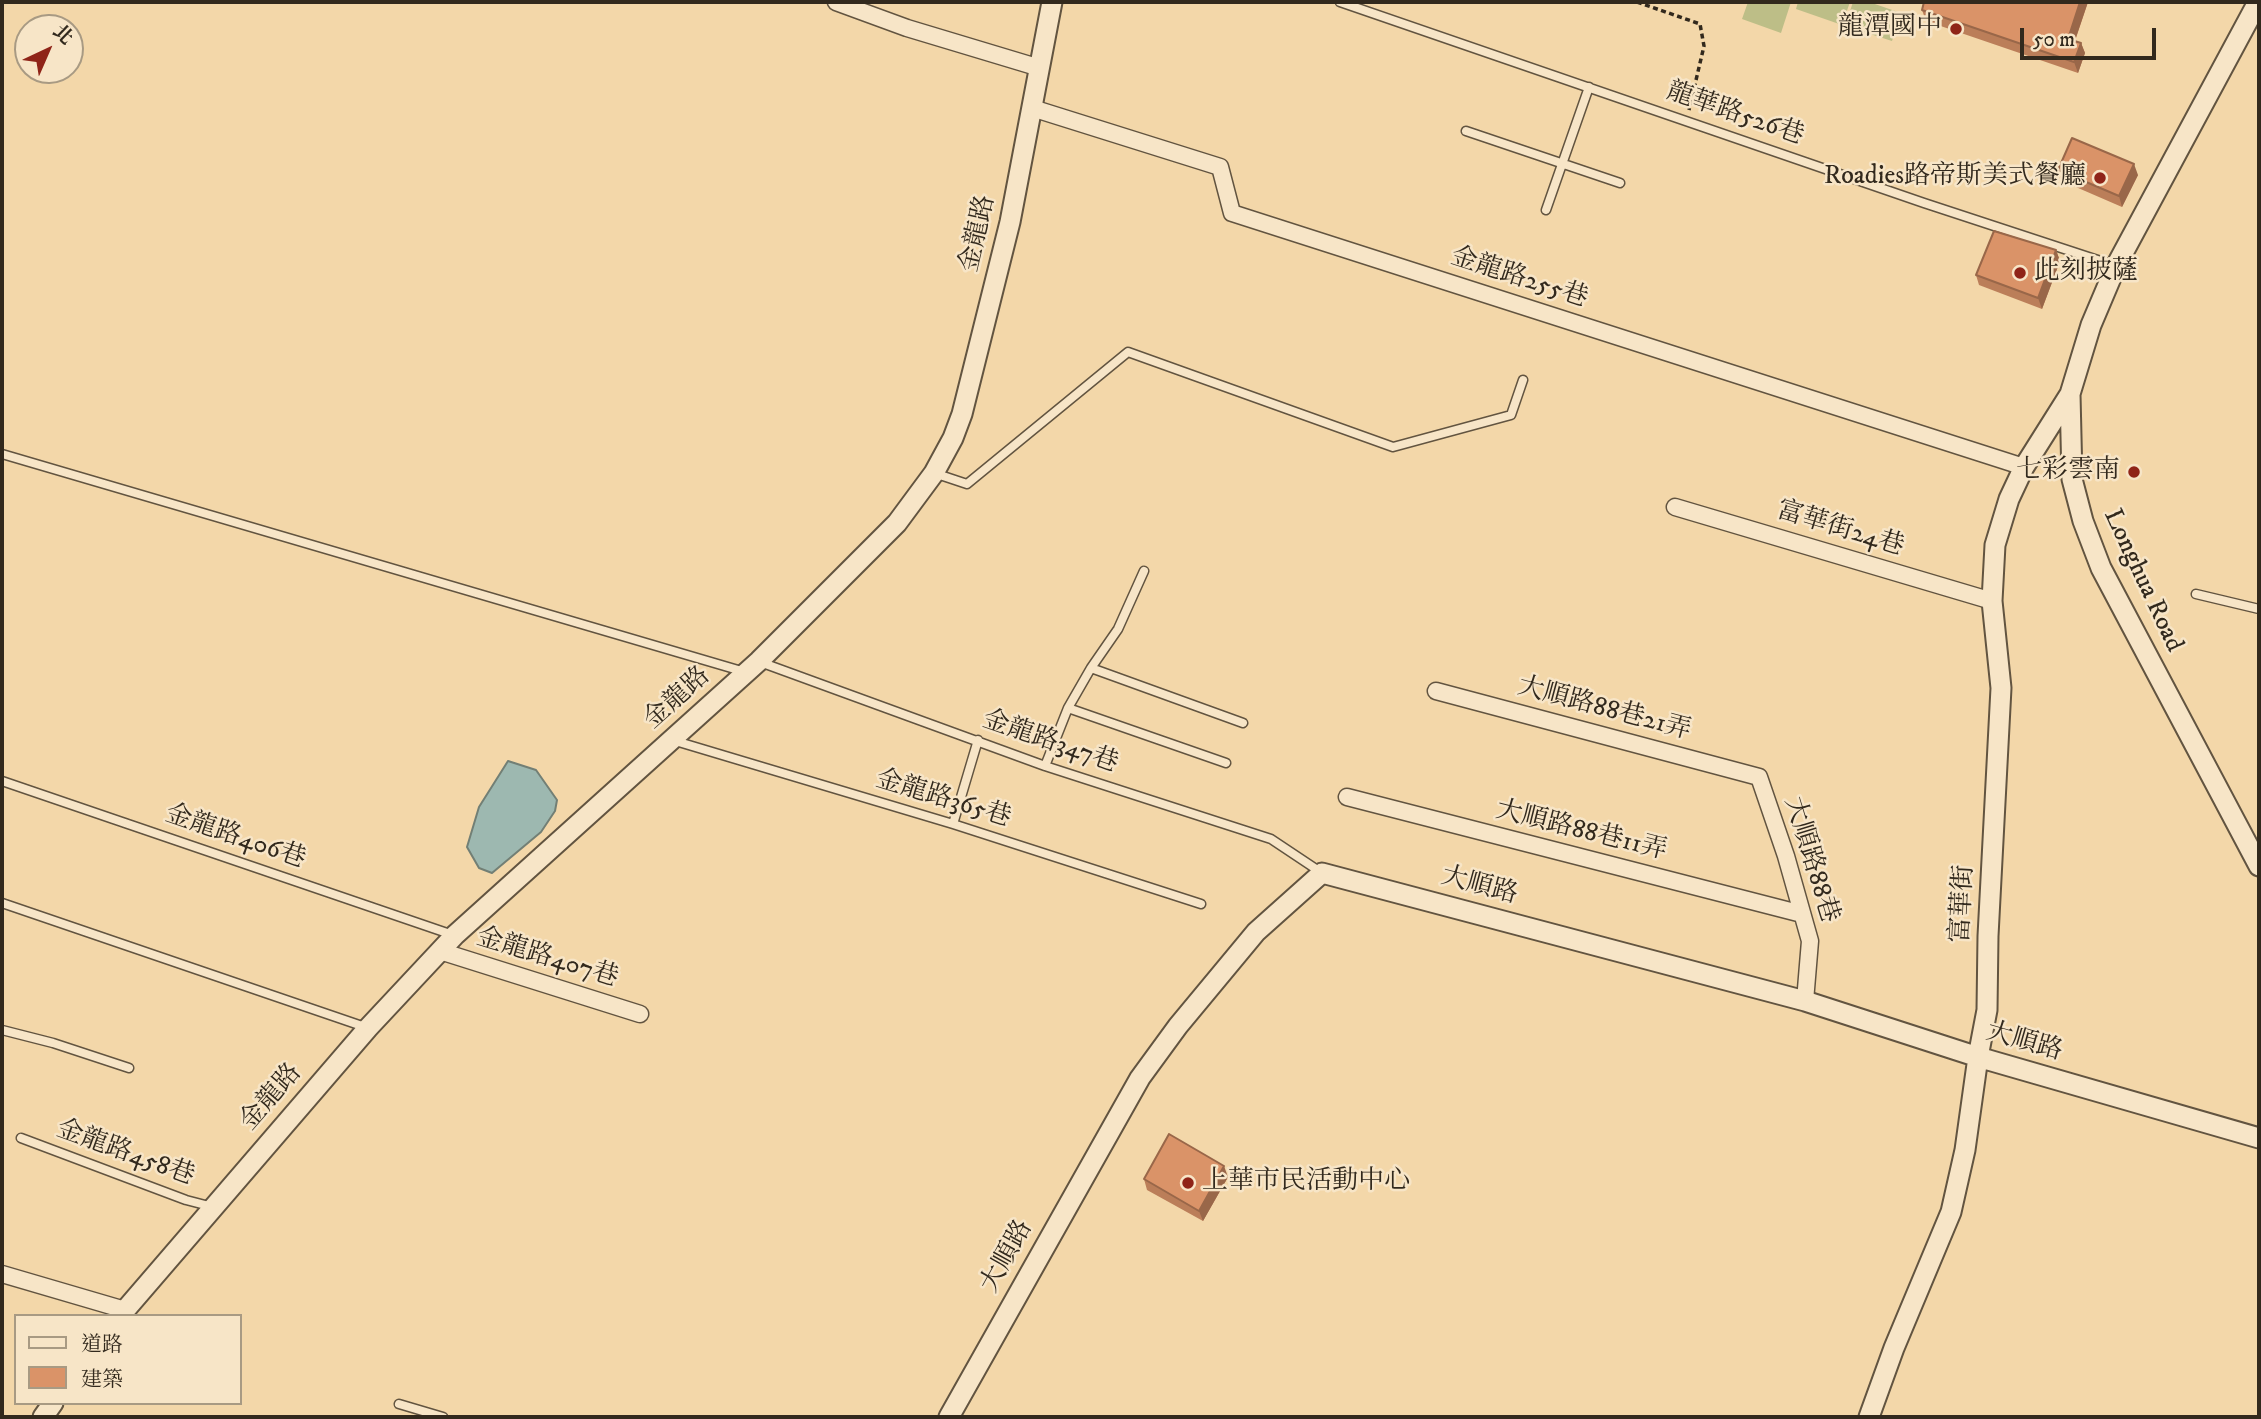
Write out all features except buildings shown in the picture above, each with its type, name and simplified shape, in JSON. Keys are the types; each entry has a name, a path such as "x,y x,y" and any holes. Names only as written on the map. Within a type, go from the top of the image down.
{"street":[{"path":"836,2 907,28 1040,68"},
{"name":"金龍路","path":"123,1313 368,1028 455,935 753,667 897,523 934,473 953,439 962,415 1010,222 1052,2"},
{"name":"Longhua Road","path":"2258,2 2250,25 2116,266 2091,325 2070,394 2072,479 2083,522 2101,568 2259,866"},
{"name":"金龍路255巷","path":"1032,108 1220,167 1232,213 2024,467"},
{"name":"富華街","path":"1869,1417 1894,1348 1951,1212 1965,1150 1987,1010 1988,936 2001,688 1992,601 1995,545 2009,499 2024,467 2070,394"},
{"name":"富華街24巷","path":"1675,506 1992,601"},
{"name":"大順路88巷21弄","path":"1436,691 1759,777"},
{"name":"大順路88巷","path":"1759,777 1786,856 1810,941 1805,1001"},
{"name":"大順路88巷11弄","path":"1347,797 1802,914"},
{"name":"大順路","path":"949,1417 1140,1078 1178,1026 1256,932 1322,873 1805,1001 1978,1057 2259,1138"},
{"name":"金龍路407巷","path":"440,951 640,1014"},
{"path":"2,1274 123,1313"}],"lane":[{"name":"龍華路526巷","path":"1340,2 1924,203 2116,266"},
{"path":"1546,210 1589,87"},
{"path":"1466,131 1620,183"},
{"path":"934,473 967,485 1128,352 1393,447 1511,415 1523,380"},
{"name":"金龍路347巷","path":"2,454 753,667 1271,839 1322,873"},
{"path":"1045,766 1068,708 1118,629 1143,570"},
{"path":"2196,594 2259,609"},
{"path":"1091,668 1243,723"},
{"path":"1068,708 1226,763"},
{"name":"金龍路365巷","path":"672,740 953,824 1201,904"},
{"path":"953,824 978,740"},
{"name":"金龍路406巷","path":"2,781 455,935"},
{"path":"2,904 368,1028"},
{"path":"2,1030 53,1043 129,1068"},
{"name":"金龍路458巷","path":"21,1138 186,1200 214,1207"},
{"path":"400,1404 443,1417"}],"path":[{"path":"1637,2 1700,24 1704,46 1687,121"}],"green space":[{"path":"1748,2 1791,2 1781,33 1742,19"},
{"path":"1798,2 1850,2 1842,25 1796,9"},
{"path":"1853,2 1869,2 1901,13 1892,41 1845,26"}],"water":[{"path":"508,761 536,770 557,800 555,811 541,832 492,873 479,868 467,847 479,807"}],"place":[{"name":"龍潭國中","path":"1956,29"},
{"name":"Roadies路帝斯美式餐廳","path":"2100,178"},
{"name":"此刻披薩","path":"2020,273"},
{"name":"七彩雲南","path":"2134,472"},
{"name":"上華市民活動中心","path":"1188,1183"}]}
